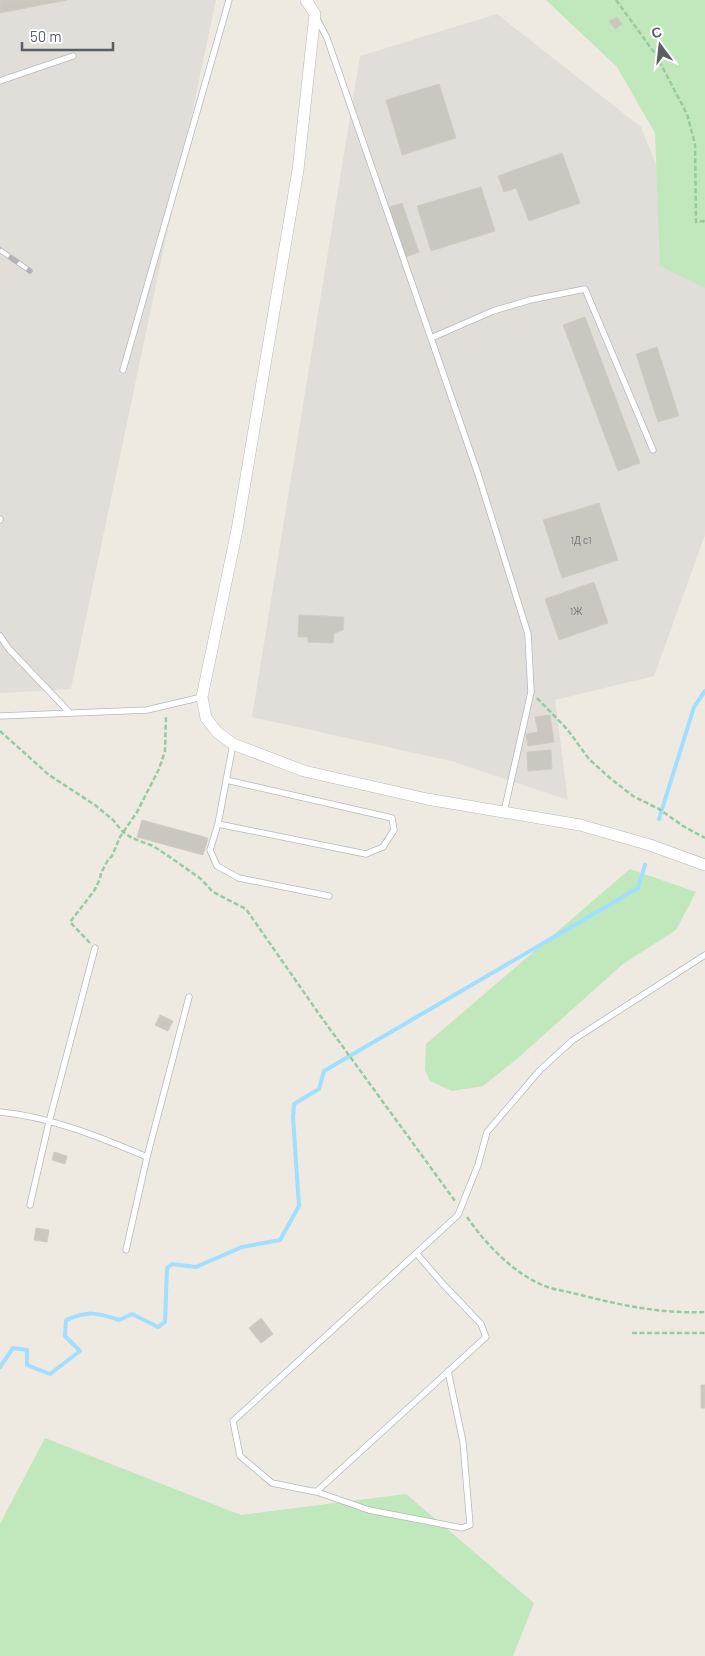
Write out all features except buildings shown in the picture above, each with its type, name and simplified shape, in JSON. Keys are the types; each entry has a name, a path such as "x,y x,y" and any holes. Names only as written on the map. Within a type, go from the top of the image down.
{"street":[{"path":"306,0 315,14 298,170 238,530 202,697 206,718 217,732 233,744 304,771 427,799 580,826 650,845 705,865"}],"lane":[{"path":"123,370 229,0"},
{"path":"315,14 327,38 478,474 528,634 531,692 504,812"},
{"path":"0,81 73,56"},
{"path":"431,338 493,311 530,300 585,289 653,450"},
{"path":"0,636 9,649 70,713"},
{"path":"0,716 147,710 202,697"},
{"path":"233,744 218,824 210,850 217,866 239,878 329,896"},
{"path":"218,824 366,854 383,847 394,830 392,818 226,780"},
{"path":"30,1205 49,1122 94,948"},
{"path":"417,1254 442,1284 481,1324 486,1337 316,1492 272,1483 240,1456 233,1422 417,1254 450,1224 461,1209 488,1132 540,1070 572,1040 705,955"},
{"path":"126,1250 147,1157 189,997"},
{"path":"0,1112 49,1122 99,1136 147,1157"},
{"path":"310,1490 369,1510 462,1528 470,1525 462,1442 448,1371"}],"path":[{"path":"616,0 656,55 687,114 695,144 696,222 705,221"},
{"path":"531,692 567,729 588,758 611,780 633,796 659,809 683,826 705,838"},
{"path":"94,948 70,922 94,891 101,873 112,856 123,832 137,812 159,769 165,751 166,706"},
{"path":"0,730 49,775 95,805 113,820 123,832 132,838 153,846 201,879 213,892 246,909 319,1014 482,1238 500,1255 540,1284 646,1310 680,1314 705,1312"},
{"path":"632,1332 705,1334"}],"shaded area":[{"path":"0,0 216,0 71,689 0,693"},
{"path":"497,14 641,127 705,287 705,535 654,676 555,700 568,800 451,761 252,717 360,56"}],"green space":[{"path":"546,0 705,0 705,288 660,266 655,133 617,67"},
{"path":"630,869 696,892 676,930 623,964 518,1058 483,1086 452,1091 430,1081 425,1070 426,1044"},
{"path":"45,1438 241,1515 406,1494 534,1603 513,1656 0,1656 0,1524"}],"waterway":[{"path":"659,819 694,707 705,691"},
{"path":"0,1367 13,1348 27,1350 27,1365 50,1374 80,1351 65,1336 66,1320 80,1315 98,1314 119,1320 132,1314 158,1327 165,1322 167,1268 172,1264 196,1267 242,1247 280,1240 299,1206 293,1117 294,1104 319,1089 324,1071 638,888 645,865"}],"railway":[{"path":"0,250 30,271"}]}
